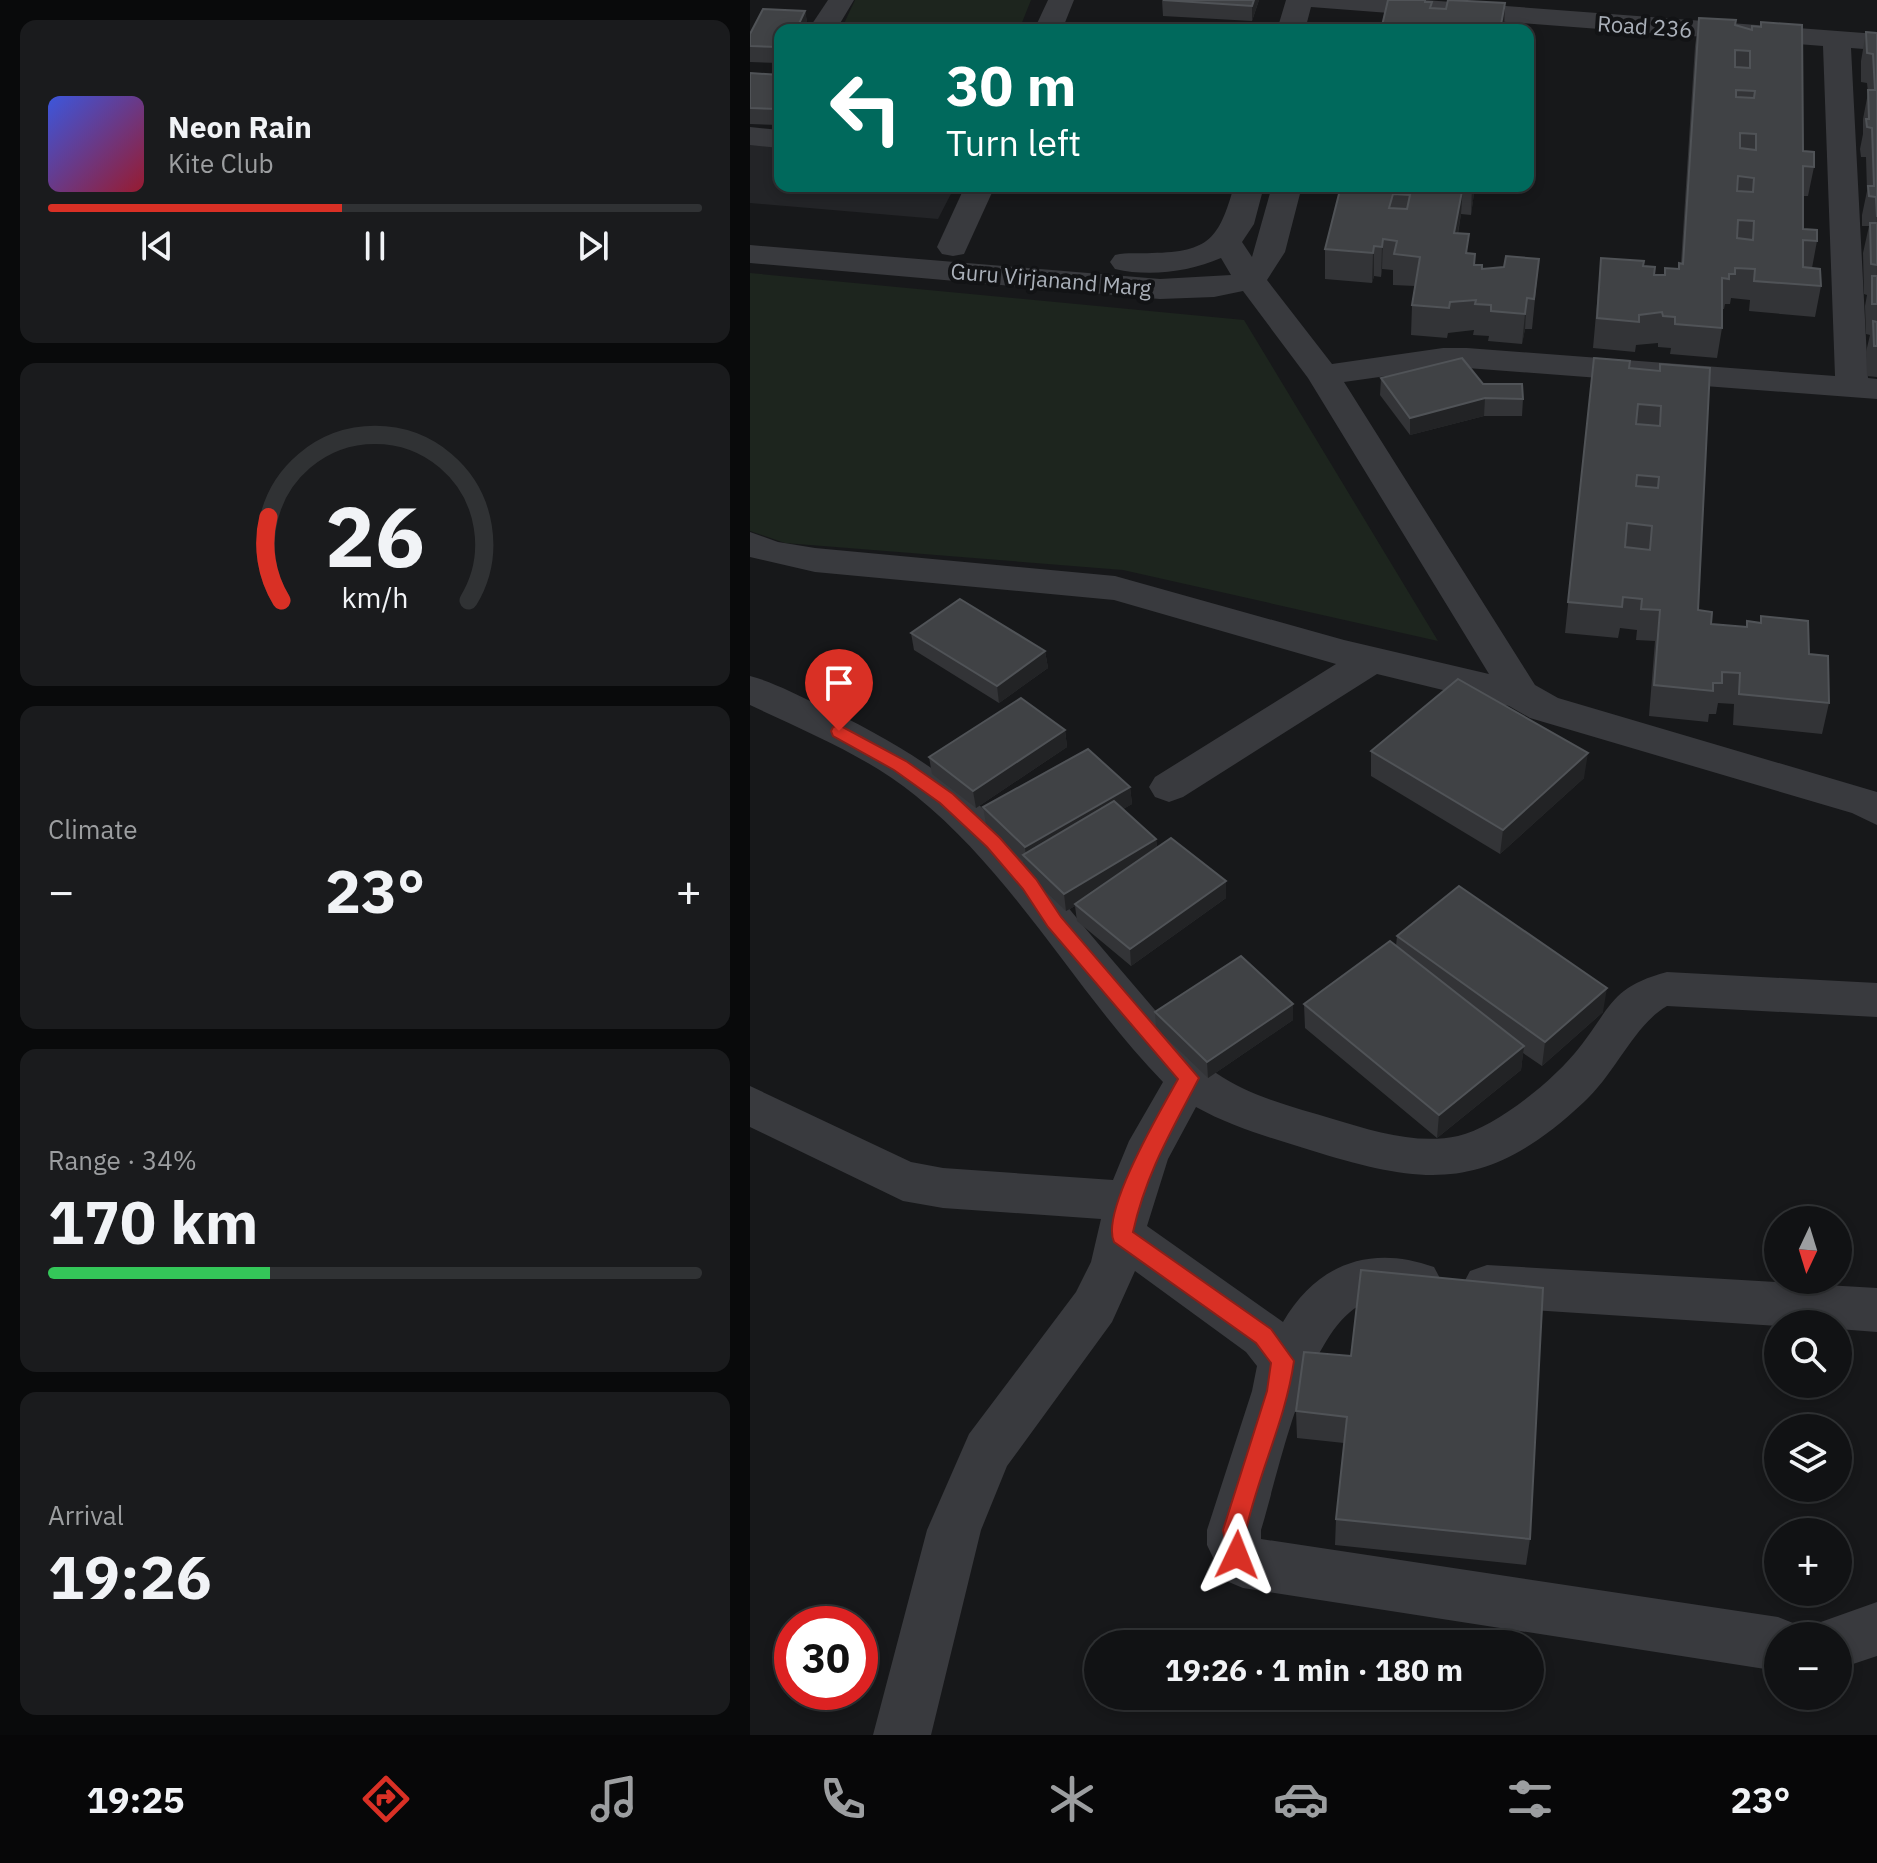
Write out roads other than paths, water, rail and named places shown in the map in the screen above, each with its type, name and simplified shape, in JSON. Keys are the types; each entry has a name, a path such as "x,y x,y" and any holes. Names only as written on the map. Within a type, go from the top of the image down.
{"street":[{"path":"826,24 841,0"},
{"path":"1051,24 1061,0"},
{"path":"1293,24 1299,0"},
{"path":"1333,1 1333,24"},
{"name":"Road 236","path":"1333,1 1587,11 1877,42"},
{"path":"1323,375 1443,358 1467,358 1865,388 1837,39"},
{"path":"750,136 774,138"},
{"path":"953,247 977,192"},
{"path":"1247,192 1238,227 1226,241 1249,278 1323,375 1521,695"},
{"path":"1249,278 1257,274 1265,262 1285,192"},
{"name":"Guru Virjanand Marg","path":"750,228 1132,262 1182,260 1226,241"},
{"name":"Guru Virjanand Marg","path":"750,254 1160,289 1213,287 1249,278"},
{"path":"750,544 770,552 815,560 1115,588 1372,659 1521,695 1544,708 1873,804"},
{"path":"1169,787 1372,659"},
{"path":"750,689 900,765 947,799 993,842 1030,884 1055,922 1189,1078 1203,1089 1257,1113 1339,1141 1397,1155 1451,1157 1481,1149 1564,1092 1592,1065 1640,997 1653,991 1667,989 1877,1000"},
{"path":"902,1735 954,1530 987,1451 1094,1307 1115,1262 1126,1218 1161,1125 1189,1078"},
{"path":"750,1105 903,1181 1126,1218 1264,1336 1279,1352 1283,1372"},
{"path":"1764,1642 1243,1562 1234,1545 1234,1530 1283,1372 1315,1315 1328,1300 1350,1285 1365,1280 1877,1310"},
{"path":"1852,1637 1877,1629"}]}
